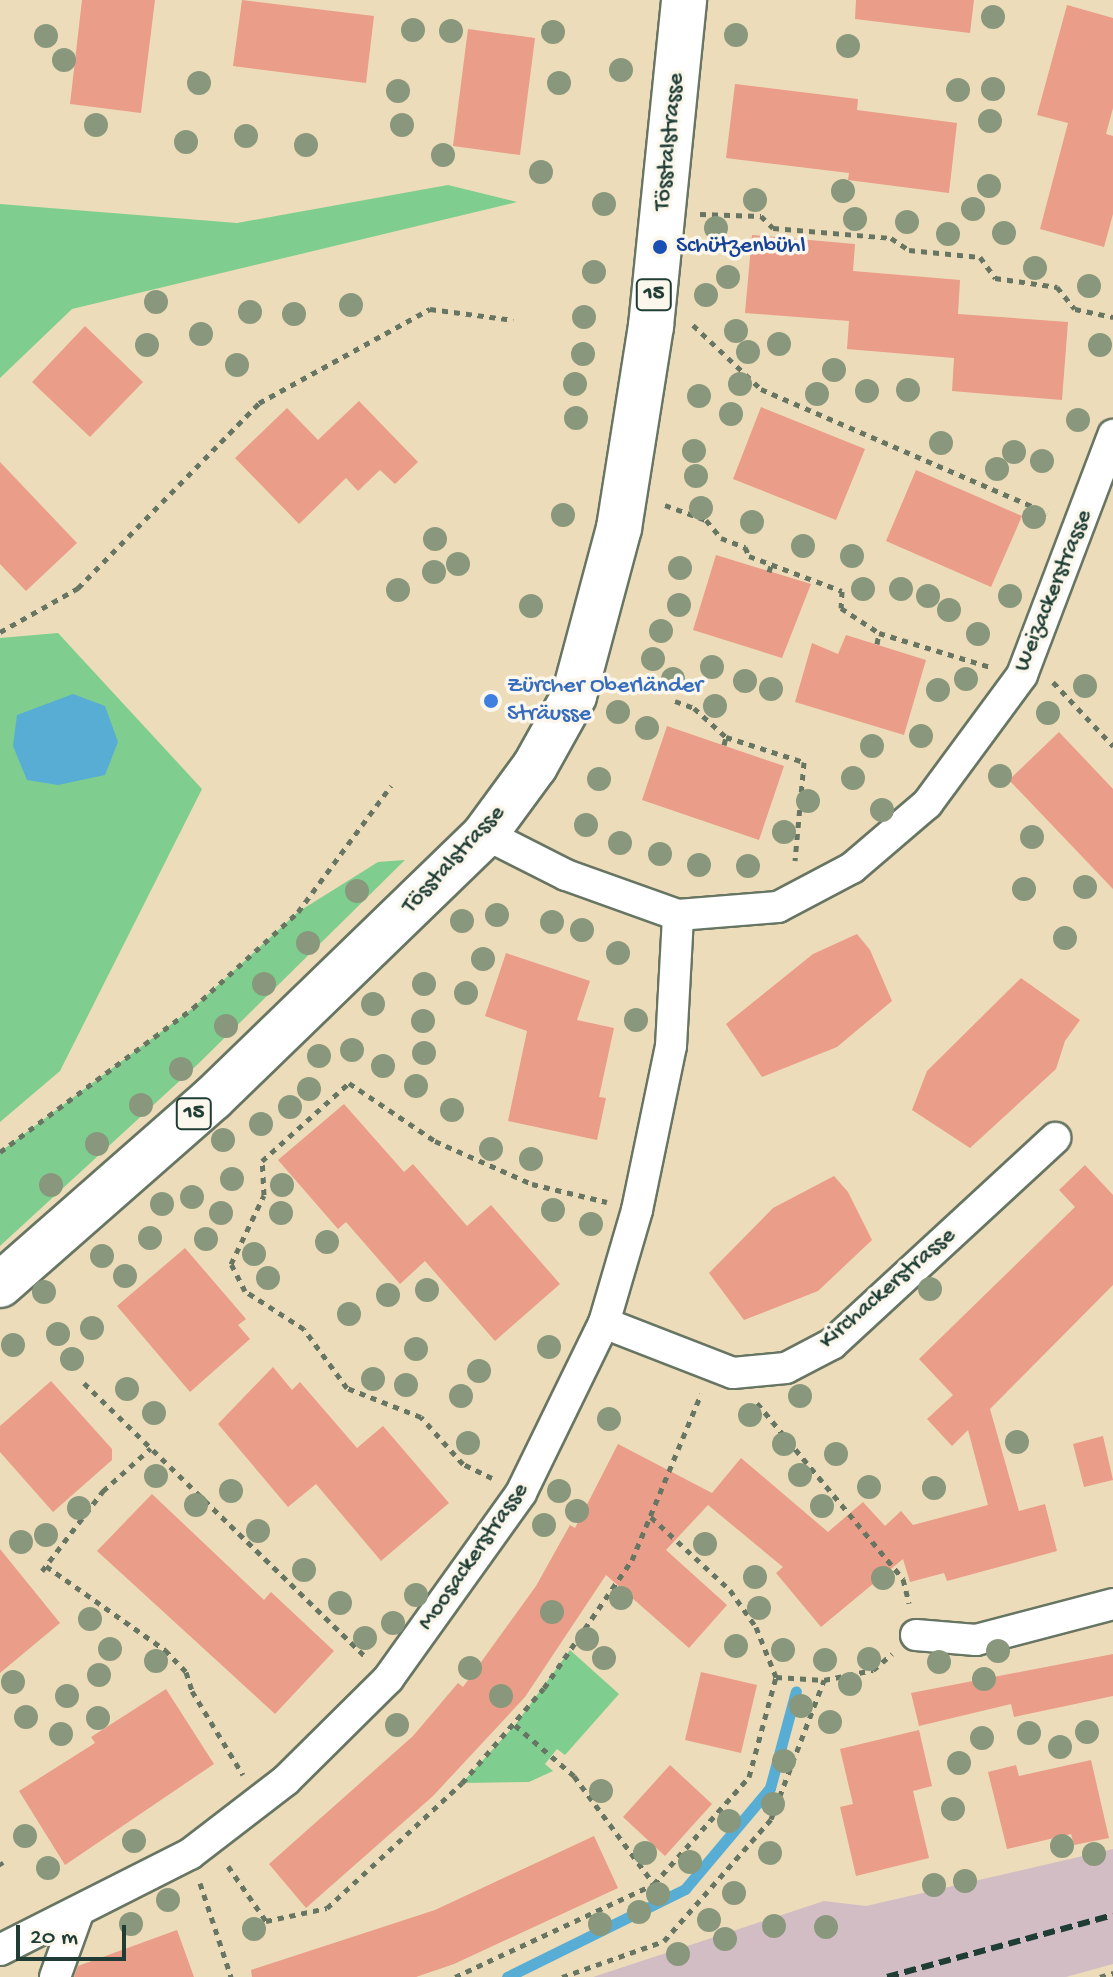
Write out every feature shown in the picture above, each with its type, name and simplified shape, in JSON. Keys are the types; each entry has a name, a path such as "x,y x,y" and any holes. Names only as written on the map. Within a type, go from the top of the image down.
{"main road":[{"name":"Tösstalstrasse","path":"0,1285 213,1098 485,834 535,766 574,696 600,611 619,528 651,326 684,0"}],"street":[{"name":"Weizackerstrasse","path":"485,834 566,875 678,915 778,907 852,868 927,804 1031,658 1113,435"},
{"name":"Moosackerstrasse","path":"0,1950 78,1913 200,1846 264,1797 388,1679 521,1493 604,1323 637,1210 671,1046 678,915"},
{"name":"Kirchackerstrasse","path":"604,1323 723,1369 786,1368 832,1344 1055,1138"},
{"path":"916,1635 976,1640 1113,1604"},
{"path":"55,1977 78,1913"}],"path":[{"path":"695,214 761,216 773,228 891,238 909,250 980,257 995,278 1057,287 1075,309 1113,317"},
{"path":"0,632 78,588 259,403 430,309 513,320"},
{"path":"692,324 761,389 1015,499"},
{"path":"665,505 706,520 721,538 745,547 749,556 772,562 842,591 841,608 879,633 976,663"},
{"path":"769,572 772,562"},
{"path":"877,644 879,633"},
{"path":"1031,658 1113,746"},
{"path":"675,701 694,708 726,737 804,762 798,833"},
{"path":"724,745 726,737"},
{"path":"0,1152 193,1008 298,912 391,786"},
{"path":"521,1493 463,1464 421,1417 347,1388 304,1329 245,1291 231,1264 264,1195 262,1161 349,1083 435,1141 532,1184 637,1210"},
{"path":"200,1846 266,1921 327,1908 462,1783 515,1725 632,1560 723,1369 903,1579 916,1635 873,1670 824,1680 776,1677"},
{"path":"84,1383 388,1679"},
{"path":"151,1448 103,1491 44,1569 165,1650 186,1672 232,1762 264,1797"},
{"path":"455,1977 654,1884 749,1777 776,1677 756,1627 730,1590 651,1517"},
{"path":"562,1977 664,1941 771,1819 824,1680"},
{"path":"515,1725 574,1776 654,1884"},
{"path":"200,1846 231,1977"},
{"path":"1100,1977 1113,1973"}],"shaded area":[{"path":"1113,1849 1113,1964 1066,1977 593,1977 824,1901 866,1906"}],"green space":[{"path":"448,185 517,202 72,309 0,378 0,204 237,223"},
{"path":"58,633 202,789 60,1071 0,1122 0,638"},
{"path":"405,860 198,1064 0,1246 0,1152 193,1008 298,912 378,862"},
{"path":"570,1650 619,1694 565,1755 557,1749 545,1764 553,1771 529,1782 462,1783 515,1725"}],"water":[{"path":"73,694 105,706 118,742 105,775 58,785 27,780 13,746 17,715"}],"building":[{"path":"82,0 155,0 141,113 70,104"},
{"path":"242,0 374,16 366,83 233,66"},
{"path":"856,0 974,0 970,33 855,19"},
{"path":"1067,5 1113,18 1113,108 1106,134 1113,136 1113,214 1104,247 1040,229 1068,123 1037,115"},
{"path":"468,29 535,38 520,155 453,146"},
{"path":"735,84 858,99 857,110 957,123 949,193 848,180 849,173 726,158"},
{"path":"752,235 855,244 853,271 960,280 958,314 1068,322 1062,400 952,391 954,358 847,349 849,321 745,313"},
{"path":"85,326 143,382 90,437 32,382"},
{"path":"359,401 418,462 395,484 380,470 358,491 346,478 299,524 235,458 287,408 318,440"},
{"path":"761,407 865,449 836,520 733,479"},
{"path":"0,462 77,543 26,591 0,564"},
{"path":"916,470 1022,516 991,587 886,541"},
{"path":"716,555 811,584 782,658 693,630"},
{"path":"846,635 926,660 904,735 795,702 812,643 838,654"},
{"path":"667,726 784,766 759,840 642,800"},
{"path":"1059,732 1113,789 1113,889 1009,780"},
{"path":"857,934 870,950 892,1001 837,1047 762,1077 726,1024 813,954"},
{"path":"506,953 590,981 577,1020 614,1028 599,1097 606,1098 597,1140 508,1121 527,1031 485,1016"},
{"path":"1021,978 1080,1020 1065,1041 1056,1069 970,1148 912,1110 927,1071"},
{"path":"344,1104 404,1172 413,1164 467,1226 491,1205 560,1284 495,1341 425,1261 400,1284 346,1222 338,1229 278,1160"},
{"path":"1085,1165 1113,1195 1113,1285 990,1409 1019,1511 1045,1504 1057,1551 947,1581 944,1573 910,1582 903,1559 821,1627 776,1573 783,1567 708,1505 666,1550 727,1605 689,1648 606,1575 525,1697 433,1796 306,1908 269,1864 413,1736 458,1683 463,1687 536,1586 570,1525 575,1528 618,1444 712,1493 741,1458 828,1532 863,1502 885,1526 901,1511 913,1525 988,1505 968,1430 952,1446 927,1419 953,1395 919,1359 1075,1207 1059,1190"},
{"path":"834,1176 848,1192 872,1240 818,1291 744,1320 709,1273 773,1208"},
{"path":"185,1248 246,1319 238,1325 250,1339 190,1392 117,1306"},
{"path":"273,1367 292,1390 300,1382 357,1448 383,1426 449,1503 381,1561 316,1484 288,1507 218,1424"},
{"path":"51,1381 112,1449 112,1460 53,1512 0,1452 0,1426"},
{"path":"1103,1436 1113,1480 1084,1487 1073,1444"},
{"path":"152,1494 264,1600 271,1592 334,1651 275,1714 97,1551"},
{"path":"0,1549 60,1623 0,1673"},
{"path":"1113,1654 1113,1696 1014,1717 1011,1704 919,1726 911,1693"},
{"path":"701,1672 757,1685 741,1753 685,1740"},
{"path":"166,1689 214,1764 65,1865 19,1791 95,1743 91,1737"},
{"path":"919,1730 932,1786 913,1791 929,1858 856,1876 840,1807 853,1804 840,1749"},
{"path":"1091,1760 1109,1838 1074,1845 1071,1834 1007,1849 988,1772 1016,1765 1019,1776"},
{"path":"670,1765 712,1804 665,1856 623,1817"},
{"path":"594,1836 618,1888 454,1964 416,1977 252,1977 251,1970 435,1910"},
{"path":"177,1930 194,1977 74,1977 78,1966"}],"waterway":[{"path":"507,1977 685,1889 770,1788 796,1691"}],"railway":[{"path":"887,1977 1113,1915"}],"place":[{"name":"Schützenbühl","path":"660,247"},
{"name":"Zürcher Oberländer Sträusse","path":"491,701"}]}
